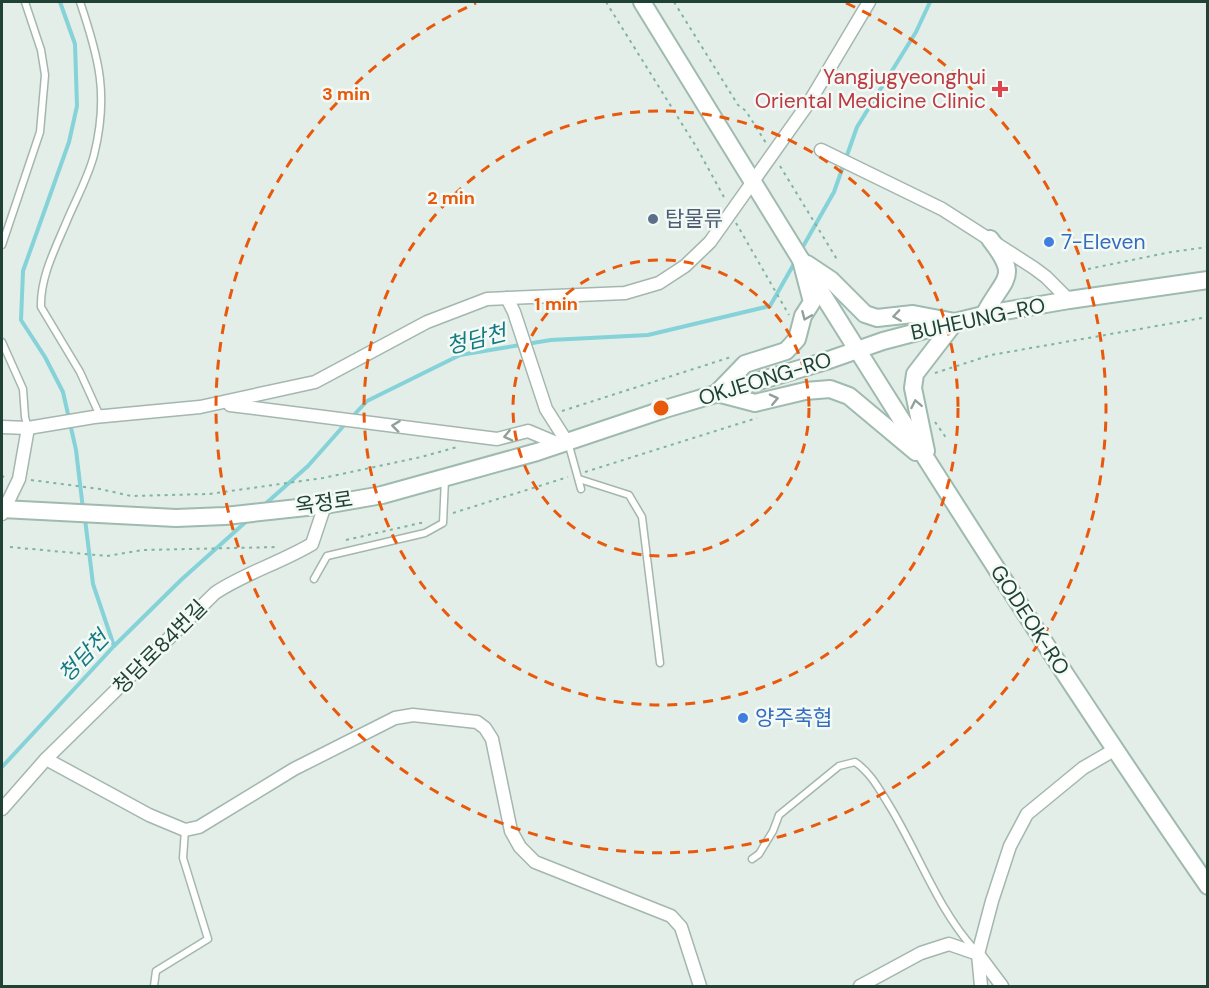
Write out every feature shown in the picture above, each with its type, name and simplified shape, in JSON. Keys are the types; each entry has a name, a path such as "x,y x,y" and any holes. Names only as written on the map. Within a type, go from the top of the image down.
{"main road":[{"path":"642,2 856,351"},
{"path":"647,2 655,22"},
{"path":"984,315 1007,277 1008,266 1005,258 990,239"},
{"path":"801,260 831,280 866,314 877,318 913,314 955,322 915,374 913,388 928,462"},
{"path":"801,260 812,302 803,316 797,339 786,351 745,364 717,393 755,403 805,391 830,389 841,392 849,396 928,462"},
{"name":"BUHEUNG-RO","path":"856,351 882,341 984,315 1208,280"},
{"name":"OKJEONG-RO","path":"563,443 856,351"},
{"name":"GODEOK-RO","path":"856,351 1114,750 1208,885"},
{"name":"옥정로","path":"2,511 176,518 317,505 382,495 563,443"}],"street":[{"path":"2,427 28,428 97,416 217,404 315,382 427,322 487,299 625,293 659,284 685,266 710,242 810,101 869,2"},
{"path":"821,150 942,209 1046,277 1069,300"},
{"path":"507,298 514,312 549,414 563,443"},
{"path":"217,404 287,411 484,438 497,439 528,431 563,443"},
{"path":"2,511 19,478 28,428"},
{"name":"청담로84번길","path":"2,809 46,759 215,593 231,583 289,558 312,544 317,505"},
{"path":"46,759 149,815 185,830 200,827 294,769 394,718 413,715 477,722 485,728 492,739 511,831 520,847 535,862 671,916 681,927 700,987"},
{"path":"981,987 978,954 1010,846 1027,814 1083,768 1114,750"},
{"path":"860,987 921,953 949,944 978,954 1002,987"}],"lane":[{"path":"2,245 40,132 45,75 41,50 25,2"},
{"path":"80,2 96,48 102,83 100,118 94,157 50,261 41,294 41,307 80,372 97,416"},
{"path":"2,342 23,389 28,428"},
{"path":"563,443 581,489"},
{"path":"578,477 629,495 642,517 660,663"},
{"path":"314,579 327,556 425,533 443,524 445,478"},
{"path":"752,859 759,854 768,839 778,815 839,766 855,762 868,771 907,835 956,929 978,954"},
{"path":"154,987 156,970 208,939 183,858 185,830"}],"path":[{"path":"606,2 697,148 741,232 790,317"},
{"path":"674,2 738,105 746,111 838,261"},
{"path":"1088,269 1208,247"},
{"path":"935,373 991,355 1208,316"},
{"path":"549,414 732,356"},
{"path":"346,540 443,516 578,477 765,415"},
{"path":"30,480 100,489 131,496 209,494 322,478 421,457 484,438"},
{"path":"10,547 107,556 142,550 147,552 272,547"}],"waterway":[{"path":"60,2 75,44 77,106 69,142 23,271 21,320 45,357 63,392 76,450 83,509"},
{"name":"청담천","path":"801,250 834,192 857,127 916,32 930,2"},
{"name":"청담천","path":"352,417 367,401 460,355 551,340 648,335 770,306 795,262"},
{"name":"청담천","path":"263,506 308,466 347,422"},
{"path":"85,519 93,584 114,646"},
{"name":"청담천","path":"2,767 114,646 181,580 249,519"}],"place":[{"name":"Yangjugyeonghui Oriental Medicine Clinic","path":"1000,89"},
{"name":"탑물류","path":"653,219"},
{"name":"7-Eleven","path":"1049,242"},
{"name":"양주축협","path":"743,718"}]}
